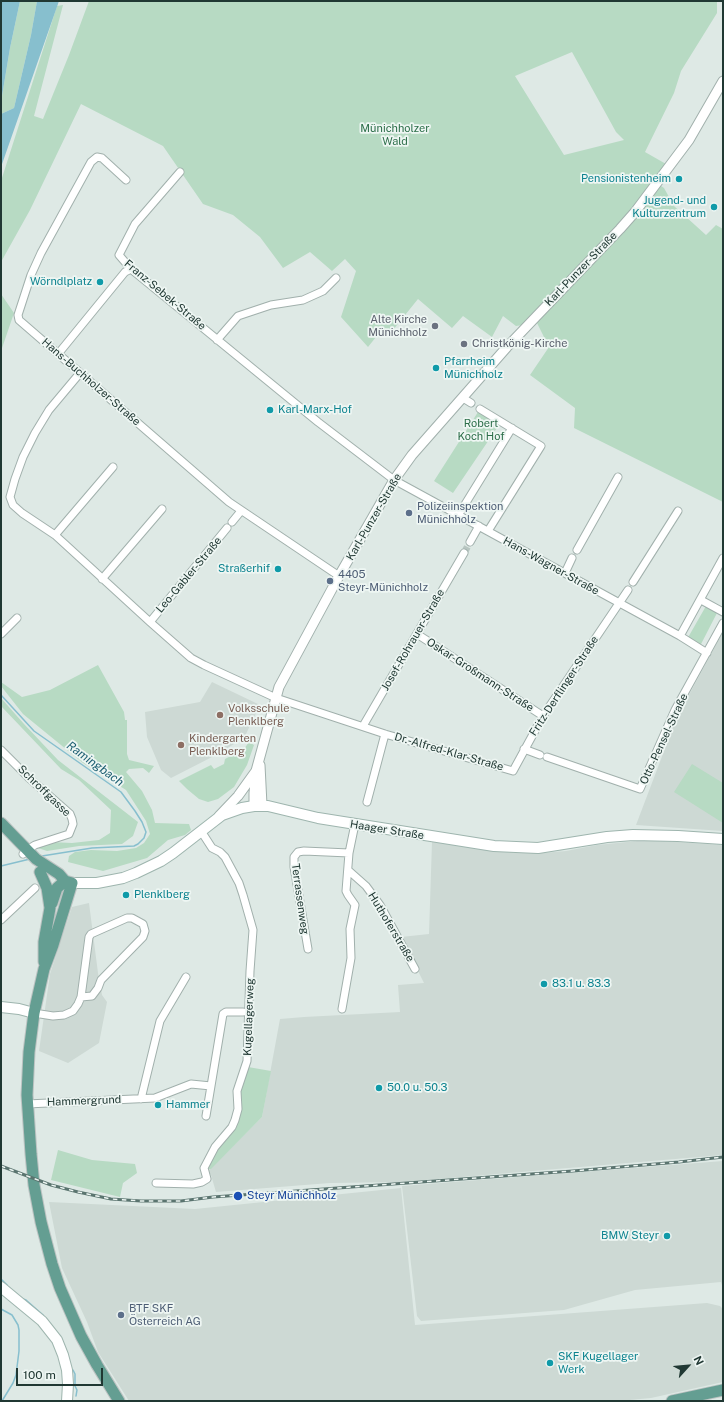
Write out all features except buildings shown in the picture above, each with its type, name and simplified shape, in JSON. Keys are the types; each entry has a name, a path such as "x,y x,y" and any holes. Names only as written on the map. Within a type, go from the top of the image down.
{"main road":[{"name":"Haager Straße","path":"68,882 88,883 105,881 136,873 162,861 214,821 231,811 258,805 318,818 470,843 520,848 554,846 607,837 633,835 678,836 723,840"},
{"path":"1,823 26,852 40,872 47,888 50,908"},
{"path":"1,833 68,882"},
{"path":"40,872 54,880 68,882"},
{"path":"44,969 44,942 50,908 57,888 68,882"},
{"path":"68,882 53,945 44,969 34,1013 29,1052 27,1104 30,1154 41,1222 60,1288 81,1336 97,1365 120,1401"},
{"path":"1,1007 19,1009 34,1013"},
{"path":"1,1287 36,1315 52,1333 63,1355 68,1376 67,1401"},
{"path":"672,1401 723,1390"}],"street":[{"name":"Karl-Punzer-Straße","path":"258,805 254,787 258,766 276,698 284,678 339,576 394,480 412,455 507,347 635,212 689,140 722,84"},
{"name":"Hans-Buchholzer-Straße","path":"126,180 102,158 96,157 91,162 41,253 31,275 18,315 19,320 241,511 339,576"},
{"name":"Franz-Sebek-Straße","path":"180,172 135,224 119,256 130,269 217,340 318,422 394,480"},
{"path":"58,354 125,272 130,269"},
{"path":"217,340 238,316 271,305 303,300 323,291 336,278"},
{"name":"Leo-Gabler-Straße","path":"80,372 49,410 37,429 23,457 15,480 10,497 13,505 22,514 55,535 102,579 192,658 276,698"},
{"path":"463,398 471,403"},
{"path":"480,409 541,446 488,531"},
{"path":"459,514 512,428"},
{"path":"55,535 113,467"},
{"path":"577,550 618,477"},
{"name":"Hans-Wagner-Straße","path":"394,480 459,514 619,604 680,636 707,653"},
{"path":"102,579 162,509"},
{"path":"232,522 241,511"},
{"path":"633,582 678,511"},
{"path":"470,542 479,526"},
{"name":"Leo-Gabler-Straße","path":"150,622 227,528"},
{"name":"Josef-Rohrauer-Straße","path":"363,726 464,553"},
{"path":"565,573 572,558"},
{"path":"680,636 723,558"},
{"name":"Fritz-Derflinger-Straße","path":"513,770 543,716 628,590"},
{"path":"701,600 723,612"},
{"path":"1,634 16,618"},
{"name":"Otto-Pensel-Straße","path":"548,757 640,789 675,710 723,623"},
{"name":"Oskar-Großmann-Straße","path":"417,634 543,716"},
{"name":"Dr.-Alfred-Klar-Straße","path":"276,698 385,734 513,770"},
{"name":"Dr.-Alfred-Klar-Straße","path":"367,802 385,734"},
{"path":"524,749 540,755"},
{"name":"Schroffgasse","path":"1,750 29,778 70,814 72,819 73,824 69,834 35,845 26,852"},
{"name":"Karl-Punzer-Straße","path":"214,821 238,796 258,766"},
{"name":"Huthoferstraße","path":"342,1009 351,958 350,929 356,905 348,896 346,891 349,853 355,824"},
{"name":"Kugellagerweg","path":"156,1183 193,1184 202,1182 207,1178 204,1168 216,1146 232,1128 235,1120 238,1109 237,1091 248,1060 250,970 253,930 243,895 229,864 220,852 212,848 201,831"},
{"name":"Terrassenweg","path":"308,949 294,867 294,857 298,852 304,851 349,853"},
{"name":"Huthoferstraße","path":"348,870 366,886 380,905 415,969"},
{"path":"1,920 35,888"},
{"path":"34,1013 53,1016 64,1015 73,1011 81,997 90,935 127,918 132,918 143,924 145,928 143,937 102,980 92,996 81,997"},
{"path":"141,1099 160,1021 186,977"},
{"path":"206,1116 223,1014 226,1012 243,1012"},
{"name":"Hammergrund","path":"27,1104 155,1098 191,1084 211,1086"}],"shaded area":[{"path":"723,632 723,831 636,825 677,717"},
{"path":"212,682 260,705 244,738 214,756 171,778 161,770 147,737 145,712 200,702"},
{"path":"647,840 723,845 723,1155 402,1182 330,1183 216,1192 211,1175 208,1171 262,1117 280,1019 400,1012 398,985 424,983 401,937 429,934 432,842 503,852 542,853"},
{"path":"89,903 102,995 107,1002 99,1043 68,1063 39,1051 50,974 72,907"},
{"name":"BMW Steyr","path":"723,1161 723,1288 721,1282 635,1290 564,1310 421,1321 417,1316 402,1186"},
{"path":"401,1188 415,1325 707,1303 720,1306 723,1309 723,1382 651,1398 619,1401 129,1401 98,1352 87,1322 62,1268 49,1202 195,1209"}],"green space":[{"path":"20,1 37,1 31,35 14,108 1,114 1,102 10,48"},
{"name":"Münichholzer Wald","path":"89,1 717,1 717,13 681,71 674,93 645,152 666,164 654,181 664,188 674,206 706,235 716,225 723,229 723,502 574,428 575,408 530,375 549,347 537,323 516,326 503,316 492,337 463,316 452,328 418,299 393,330 380,332 368,347 341,317 356,271 345,259 332,271 310,252 283,268 260,237 233,215 203,204 163,146 81,104 30,210 1,262 1,181 57,6 63,5 34,116 43,119","holes":["572,52 616,132 624,140 564,155 515,76"]},
{"path":"1,294 14,313 1,351"},
{"name":"Robert Koch Hof","path":"478,412 501,422 453,493 434,481"},
{"path":"706,606 717,613 699,648 686,641"},
{"path":"98,665 124,712 125,720 127,720 127,754 129,760 154,766 149,773 143,768 129,769 126,772 142,791 152,810 155,823 189,824 191,830 185,835 168,840 147,858 103,871 68,862 69,856 75,852 91,850 117,851 136,848 144,843 150,834 146,821 126,790 83,763 23,714 1,686 1,682 22,697 50,690"},
{"path":"1,698 58,760 138,822 133,836 122,844 79,846 47,851 35,847 50,842 72,843 99,840 110,833 111,810 79,780 61,769 1,706"},
{"path":"249,742 254,745 247,765 234,787 218,799 208,802 199,799 179,781 211,765 214,769 224,764 225,759 244,749"},
{"path":"692,764 723,783 723,823 674,792"},
{"path":"248,1067 271,1071 262,1117 211,1169 209,1169 207,1168 216,1150 233,1130 239,1094"},
{"path":"58,1150 92,1160 135,1164 137,1173 123,1183 120,1197 51,1180"}],"water":[{"path":"1,1 20,1 1,102"},
{"path":"37,1 59,1 1,167 1,114 14,108 31,35"}],"waterway":[{"name":"Ramingbach","path":"1,695 34,731 121,792 142,822 146,832 144,838 134,846 92,848 42,856"},
{"name":"Ramingbach","path":"1,866 30,859"},
{"path":"1,1279 7,1285"},
{"path":"23,1299 43,1315"},
{"name":"Ramingbach","path":"1,1309 12,1315 18,1325 19,1330 19,1351 16,1375 2,1401"},
{"path":"73,1370 77,1390 76,1396"}],"tunnel":[{"path":"464,553 470,542"}],"railway":[{"path":"1,1166 51,1185 111,1199 181,1201 213,1197 573,1171 723,1157"}],"place":[{"name":"Pensionistenheim","path":"679,179"},
{"name":"Jugend- und Kulturzentrum","path":"714,207"},
{"name":"Wörndlplatz","path":"100,282"},
{"name":"Alte Kirche Münichholz","path":"435,326"},
{"name":"Christkönig-Kirche","path":"464,344"},
{"name":"Pfarrheim Münichholz","path":"436,368"},
{"name":"Karl-Marx-Hof","path":"270,410"},
{"name":"Polizeiinspektion Münichholz","path":"409,513"},
{"name":"Straßerhif","path":"278,569"},
{"name":"4405 Steyr-Münichholz","path":"330,581"},
{"name":"Volksschule Plenklberg","path":"220,715"},
{"name":"Kindergarten Plenklberg","path":"181,745"},
{"name":"Plenklberg","path":"126,895"},
{"name":"83.1 u. 83.3","path":"544,984"},
{"name":"50.0 u. 50.3","path":"379,1088"},
{"name":"Hammer","path":"158,1105"},
{"name":"Steyr Münichholz","path":"238,1196"},
{"name":"BMW Steyr","path":"667,1236"},
{"name":"BTF SKF Österreich AG","path":"121,1315"},
{"name":"SKF Kugellager Werk","path":"550,1363"}]}
